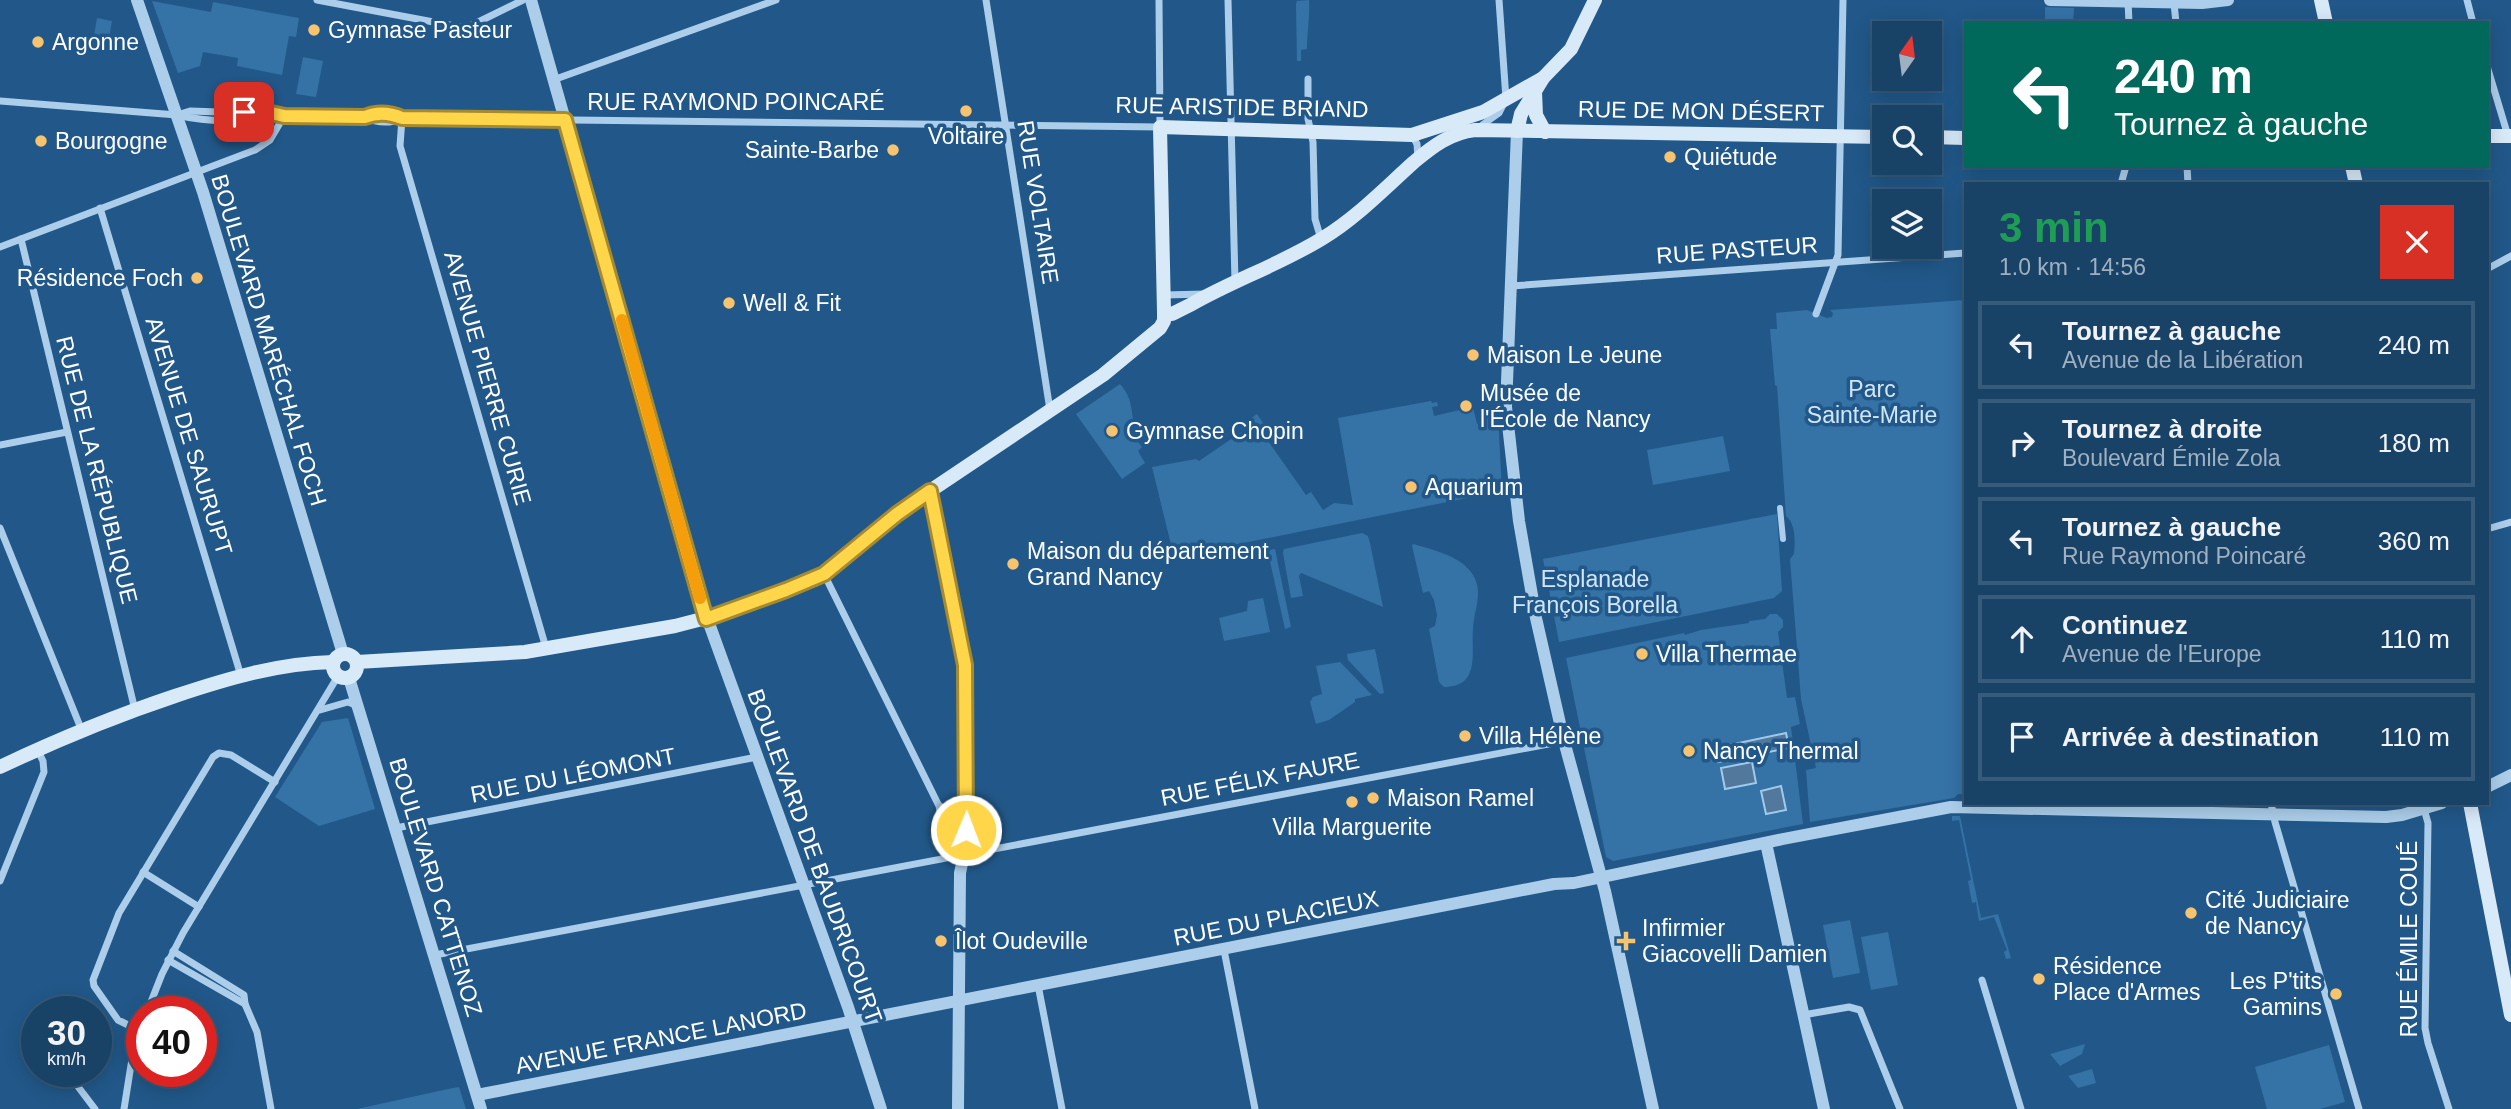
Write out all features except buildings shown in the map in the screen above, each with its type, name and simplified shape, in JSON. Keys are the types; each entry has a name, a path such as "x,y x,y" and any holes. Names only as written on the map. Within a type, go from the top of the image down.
{"main road":[{"path":"1517,131 1521,114 1543,78 1571,49 1595,0"},
{"path":"2321,0 2326,21"},
{"name":"RUE ARISTIDE BRIAND","path":"1160,127 1412,135 1477,115 1543,78"},
{"path":"1535,92 1536,115 1545,132"},
{"path":"0,767 82,730 241,676 288,666 341,668 350,655 357,662 546,649 706,619 824,574 897,514 1102,375 1160,328 1164,321 1164,295 1160,127"},
{"name":"RUE DE MON DÉSERT","path":"1418,159 1447,137 1475,130 1872,137"},
{"path":"2489,136 2510,136"},
{"path":"1942,137 1964,138"},
{"path":"1164,313 1172,314 1321,239 1343,224 1418,159"},
{"path":"2470,805 2511,1015"}],"street":[{"name":"BOULEVARD MARÉCHAL FOCH","path":"137,0 196,171 341,668"},
{"path":"317,0 468,27 523,0"},
{"name":"BOULEVARD DE BAUDRICOURT","path":"531,0 706,619 853,1021 881,1109"},
{"path":"553,81 776,0"},
{"name":"RUE VOLTAIRE","path":"986,0 1050,411"},
{"path":"1159,0 1160,127"},
{"path":"1228,0 1235,283"},
{"path":"1475,130 1499,113 1506,99 1499,0"},
{"path":"1816,314 1836,263 1843,0"},
{"path":"2050,0 2174,3 2228,0"},
{"path":"2466,0 2473,21"},
{"path":"2128,1 2129,21"},
{"path":"2174,3 2176,21"},
{"path":"2489,72 2510,136"},
{"path":"1308,79 1315,219 1321,239"},
{"name":"RUE RAYMOND POINCARÉ","path":"0,101 177,115 193,119 268,120 284,116 365,117 373,121 393,122 402,118 1070,126"},
{"path":"0,247 262,146 275,133 284,116"},
{"name":"AVENUE PIERRE CURIE","path":"402,118 400,146 546,649"},
{"name":"RUE ARISTIDE BRIAND","path":"1070,126 1160,127"},
{"path":"1517,131 1506,407 1511,462 1532,600 1564,741 1601,877 1653,1109"},
{"path":"1412,135 1417,144 1418,159"},
{"name":"AVENUE DE SAURUPT","path":"100,208 241,676"},
{"name":"RUE DE LA RÉPUBLIQUE","path":"21,239 135,710"},
{"name":"RUE PASTEUR","path":"1511,286 1964,253"},
{"path":"2489,268 2511,256"},
{"path":"1164,295 1211,294"},
{"path":"0,445 67,432"},
{"path":"930,491 965,665 966,816 960,873 958,1109"},
{"path":"1780,508 1783,539"},
{"path":"2489,529 2511,522"},
{"path":"0,528 82,730"},
{"path":"824,574 939,806 941,815 964,855"},
{"path":"154,996 173,951 319,710 341,668"},
{"name":"BOULEVARD CATTENOZ","path":"341,668 358,706 481,1109"},
{"path":"319,710 348,702 358,706"},
{"name":"RUE FÉLIX FAURE","path":"435,955 1564,741"},
{"path":"0,881 44,772 43,761 37,750"},
{"path":"126,1023 118,1020 96,992 93,980 115,922 143,872 216,754 232,755 275,782"},
{"name":"RUE DU LÉOMONT","path":"396,828 757,757"},
{"path":"2489,786 2511,775"},
{"name":"RUE DU PLACIEUX","path":"960,1001 1554,884 1574,883 1951,807 2272,808 2386,817 2436,805"},
{"path":"939,806 949,815 966,816"},
{"path":"2272,808 2356,1108"},
{"name":"RUE ÉMILE COUÉ","path":"2424,809 2428,823 2425,1028 2449,1109"},
{"path":"1766,843 1825,1109"},
{"path":"143,872 200,907"},
{"path":"1224,950 1255,1109"},
{"path":"173,951 244,995 257,1032 271,1109"},
{"path":"168,961 245,1004"},
{"path":"1982,980 2021,1109"},
{"path":"1038,985 1062,1109"},
{"name":"AVENUE FRANCE LANORD","path":"477,1095 960,1001"},
{"path":"1803,1015 1849,1007 1860,1010 1900,1109"},
{"path":"78,1087 95,1109"},
{"path":"124,1109 129,1087"}],"green space":[{"path":"1309,0 1307,49 1301,50 1301,61 1297,61 1296,4 1297,1"},
{"path":"152,1 211,12 213,2 299,18 296,37 289,36 282,75 237,66 238,58 203,52 200,66 178,73"},
{"path":"2045,7 2074,8 2073,21 2045,21"},
{"path":"97,18 112,21 107,50 92,47"},
{"path":"303,57 323,61 316,97 296,94"},
{"name":"Parc Sainte-Marie","path":"1964,300 1964,794 1958,794 1954,798 1810,822 1806,770 1816,768 1801,699 1790,559 1794,554 1794,534 1792,524 1786,516 1777,386 1770,329 1777,329 1776,313 1807,310 1827,318 1832,317 1830,310"},
{"name":"Gymnase Chopin","path":"1120,384 1131,404 1139,435 1135,438 1142,447 1138,451 1145,463 1122,479 1076,414"},
{"path":"1437,402 1438,406 1432,407 1434,416 1473,407 1477,424 1484,422 1483,418 1498,415 1502,491 1174,557 1152,467 1196,459 1199,461 1243,431 1240,426 1257,414 1271,435 1266,438 1306,495 1311,492 1323,510 1334,503 1353,505 1338,418"},
{"path":"1723,436 1730,471 1653,485 1647,450"},
{"name":"Esplanade François Borella","path":"1777,514 1782,591 1774,598 1559,642 1543,559"},
{"path":"1362,533 1368,536 1370,543 1383,607 1301,573 1299,576 1303,596 1291,598 1284,549"},
{"path":"1413,544 1459,561 1475,579 1478,600 1473,629 1472,667 1464,681 1456,685 1444,687 1439,682 1429,629 1435,626 1437,615 1429,591 1423,593"},
{"path":"1275,549 1291,627 1285,629 1269,557 1269,550"},
{"path":"1263,598 1270,632 1224,641 1219,618 1247,611 1248,601"},
{"name":"Nancy Thermal","path":"1770,614 1777,614 1783,620 1783,627 1778,632 1787,698 1795,697 1800,724 1791,727 1803,824 1613,861 1606,857 1566,658 1684,633 1685,635 1749,623 1765,619"},
{"path":"1375,649 1384,693 1380,694 1348,660 1347,654"},
{"path":"1340,662 1372,695 1355,699 1355,702 1329,720 1316,724 1310,702 1313,697 1322,694 1316,666"},
{"path":"348,718 375,809 319,826 275,797 322,722"},
{"path":"1952,816 1960,816 1981,918 1998,914 2011,958 2006,959 2004,952 2007,950 1994,917 1979,921 1976,902 1972,903 1968,881 1971,880 1959,820 1952,821"},
{"path":"1850,920 1860,973 1833,978 1823,925"},
{"path":"1888,932 1898,985 1871,990 1861,937"},
{"path":"2085,1044 2082,1054 2060,1066 2050,1054"},
{"path":"2329,1045 2345,1102 2320,1109 2267,1109 2255,1067"},
{"path":"2092,1069 2096,1083 2078,1088 2068,1076"},
{"path":"459,1087 466,1109 357,1109 448,1089"}],"shaded area":[{"path":"1786,733 1789,748 1718,762 1715,748"},
{"path":"1752,762 1756,783 1725,789 1721,768"},
{"path":"1781,786 1786,810 1766,814 1761,791"}],"slow traffic":[{"path":"622,320 700,598"}],"place":[{"name":"Gymnase Pasteur","path":"314,30"},
{"name":"Argonne","path":"38,42"},
{"name":"Voltaire","path":"966,111"},
{"name":"Bourgogne","path":"41,141"},
{"name":"Sainte-Barbe","path":"893,150"},
{"name":"Quiétude","path":"1670,157"},
{"name":"Résidence Foch","path":"197,278"},
{"name":"Well & Fit","path":"729,303"},
{"name":"Maison Le Jeune","path":"1473,355"},
{"name":"Musée de l'École de Nancy","path":"1466,406"},
{"name":"Gymnase Chopin","path":"1112,431"},
{"name":"Aquarium","path":"1411,487"},
{"name":"Maison du département Grand Nancy","path":"1013,564"},
{"name":"Villa Thermae","path":"1642,654"},
{"name":"Villa Hélène","path":"1465,736"},
{"name":"Nancy Thermal","path":"1689,751"},
{"name":"Maison Ramel","path":"1373,798"},
{"name":"Villa Marguerite","path":"1352,802"},
{"name":"Cité Judiciaire de Nancy","path":"2191,913"},
{"name":"Îlot Oudeville","path":"941,941"},
{"name":"Infirmier Giacovelli Damien","path":"1626,941"},
{"name":"Résidence Place d'Armes","path":"2039,979"},
{"name":"Les P'tits Gamins","path":"2336,994"}],"route":[{"path":"244,112 267,112 284,116 365,117 373,114 393,114 402,118 565,120 706,619 814,580 930,491 965,665 966,830"}]}
